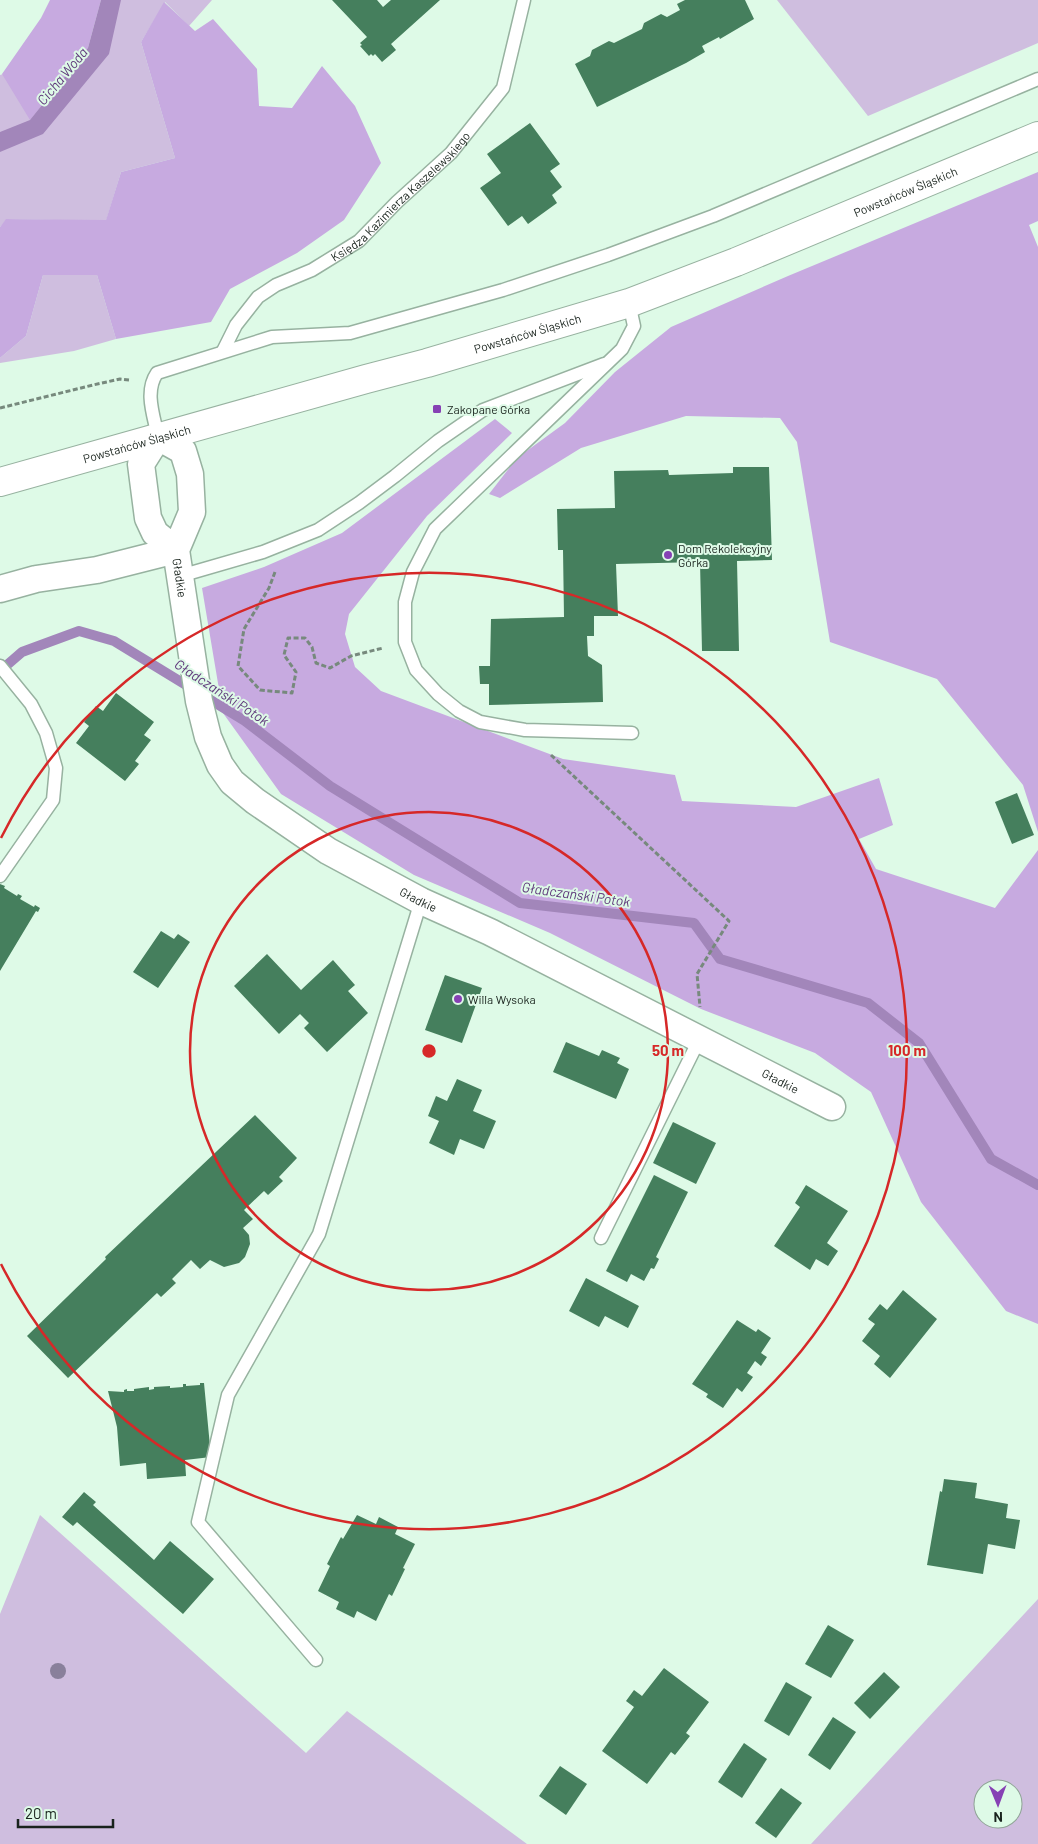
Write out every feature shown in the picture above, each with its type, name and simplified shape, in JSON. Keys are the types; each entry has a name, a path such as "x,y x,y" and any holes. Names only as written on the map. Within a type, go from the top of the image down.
{"street":[{"name":"Powstańców Śląskich","path":"0,482 428,363 629,303 736,262 1038,136"},
{"name":"Gładkie","path":"176,550 155,533 148,518 141,464 158,437 183,451 190,474 192,512 176,550 199,702 208,737 220,765 232,782 255,802 328,851 421,901 490,932 832,1107"},
{"path":"0,589 36,579 97,570 176,550"}],"lane":[{"name":"Księdza Kazimierza Kaszelewskiego","path":"223,351 236,325 258,296 276,285 312,270 359,241 397,202 451,153 503,88 524,0"},
{"path":"158,437 150,395 151,382 156,373 272,337 350,333 503,290 608,255 713,216 1038,79"},
{"path":"629,303 634,326 622,349 435,529 413,572 405,602 405,642 416,670 438,694 459,711 480,722 525,730 632,733"},
{"path":"180,576 262,552 318,530 359,503 438,441 483,410 609,363"},
{"path":"0,666 31,704 46,733 56,768 54,800 0,876"},
{"path":"316,1660 198,1522 228,1395 319,1234 421,901"},
{"path":"601,1238 700,1038"}],"path":[{"path":"0,408 120,379 151,382"},
{"path":"285,543 269,588 244,630 238,666 260,690 292,694 296,672 284,655 288,638 305,638 312,647 316,663 330,668 351,656 405,642"},
{"path":"525,730 729,921 697,974"}],"shaded area":[{"path":"50,0 101,0 88,48 30,120 2,74 41,18"},
{"path":"101,0 212,0 189,26 165,2 141,42 175,158 121,172 106,221 7,219 0,227 0,75 88,48"},
{"path":"101,0 121,0 109,54 43,134 0,152 0,132 30,120 88,48"},
{"path":"777,0 1038,0 1038,43 868,116"},
{"path":"164,2 195,31 213,19 257,69 259,106 292,108 322,66 355,106 381,163 344,220 297,253 230,289 211,322 116,339 97,275 43,275 26,336 0,358 0,227 6,219 106,220 121,172 175,158 141,42"},
{"path":"1038,172 1038,221 1029,225 1038,247 1038,832 1023,785 937,679 830,642 797,442 780,418 686,416 581,448 500,498 489,494 517,458 565,423 615,372 671,327"},
{"path":"43,275 97,275 116,339 74,351 0,363 0,358 26,336"},
{"path":"495,419 512,433 427,516 349,614 345,634 355,667 381,691 563,759 675,775 682,801 796,807 879,778 893,825 859,839 876,869 995,908 1038,850 1038,1324 1006,1311 921,1202 871,1092 815,1053 701,1009 550,933 414,875 281,794 223,713 202,588 264,567 342,533"},
{"path":"40,1515 306,1753 347,1711 527,1844 0,1844 0,1614"},
{"path":"1038,1599 1038,1844 811,1844"}],"building":[{"path":"332,0 377,0 383,7 391,0 440,0 391,44 396,50 382,62 375,54 369,56 360,46 362,45 360,43 367,37"},
{"path":"685,0 745,0 754,19 720,39 719,37 702,46 705,52 686,63 597,107 575,64 590,56 592,50 609,41 614,43 642,29 644,23 661,14 667,17 680,10 677,4"},
{"path":"530,123 560,164 550,171 562,187 552,195 557,203 528,224 522,216 508,226 480,188 501,173 487,154"},
{"name":"Dom Rekolekcyjny Górka","path":"733,467 769,467 772,560 737,561 739,651 702,651 700,562 616,564 618,616 594,616 594,636 587,636 588,656 602,665 603,702 489,705 489,684 480,684 479,666 490,666 491,619 564,617 563,550 558,550 557,509 615,508 614,471 668,470 669,475 733,473"},
{"path":"116,693 154,722 144,735 151,740 135,761 139,764 125,781 76,743 89,726 84,722 96,706 103,711"},
{"path":"1017,793 1034,835 1012,844 995,802"},
{"path":"0,884 17,896 18,894 22,896 20,899 34,907 35,905 40,908 38,912 36,911 0,971"},
{"path":"161,931 174,939 178,934 190,942 158,988 133,972"},
{"path":"267,954 301,990 333,960 355,985 348,991 368,1013 327,1052 304,1028 309,1023 300,1014 279,1034 234,986"},
{"path":"445,975 482,988 462,1043 425,1030"},
{"path":"566,1042 599,1056 602,1050 620,1058 617,1063 629,1069 616,1099 553,1072"},
{"path":"457,1079 482,1090 473,1111 496,1121 484,1149 460,1139 454,1155 429,1143 439,1121 428,1116 436,1096 447,1101"},
{"path":"255,1115 297,1158 279,1177 283,1181 268,1195 264,1191 244,1210 253,1219 243,1228 249,1235 250,1244 245,1257 239,1263 224,1267 210,1260 200,1269 191,1260 172,1279 176,1283 161,1297 157,1293 68,1378 27,1336 106,1259 105,1257"},
{"path":"673,1122 716,1143 696,1184 653,1163"},
{"path":"654,1175 688,1192 656,1257 659,1259 654,1269 651,1268 644,1281 631,1274 627,1282 606,1271"},
{"path":"806,1185 848,1211 827,1243 838,1251 828,1266 816,1259 810,1270 774,1246 800,1207 795,1203"},
{"path":"586,1278 639,1306 628,1328 605,1316 599,1327 569,1311"},
{"path":"903,1290 937,1319 890,1378 874,1364 880,1356 862,1341 875,1324 868,1319 880,1304 887,1310"},
{"path":"737,1320 756,1332 758,1329 771,1338 761,1353 767,1357 761,1366 755,1361 747,1373 753,1377 742,1392 737,1388 723,1408 706,1397 708,1394 692,1384"},
{"path":"200,1383 204,1383 211,1457 185,1460 186,1476 147,1479 146,1463 120,1466 117,1427 108,1391 124,1392 127,1389 127,1391 134,1391 134,1389 149,1387 149,1390 154,1389 154,1387 183,1387 183,1384 186,1384 186,1386 200,1385"},
{"path":"944,1479 977,1483 975,1498 1008,1504 1006,1518 1020,1520 1015,1549 988,1544 983,1574 927,1565 940,1491 942,1492"},
{"path":"84,1492 96,1502 93,1505 154,1560 170,1541 214,1579 183,1614 77,1522 73,1526 62,1517"},
{"path":"357,1515 376,1524 379,1517 398,1527 395,1534 415,1544 392,1596 389,1594 376,1621 357,1611 354,1618 336,1609 339,1602 318,1591 330,1566 327,1564 341,1537 343,1539"},
{"path":"828,1625 854,1640 831,1678 805,1664"},
{"path":"664,1668 709,1702 686,1733 690,1736 675,1755 671,1752 647,1784 602,1751 634,1707 626,1701 634,1690 642,1696"},
{"path":"884,1672 900,1687 870,1719 854,1703"},
{"path":"786,1682 812,1697 789,1736 764,1721"},
{"path":"833,1717 856,1732 830,1770 808,1755"},
{"path":"744,1743 767,1759 742,1798 718,1782"},
{"path":"560,1766 587,1784 566,1815 539,1796"},
{"path":"781,1788 802,1803 776,1838 755,1823"}],"waterway":[{"name":"Gładczański Potok","path":"0,671 22,652 79,631 114,641 245,721 330,786 520,903 694,923 720,959 868,1003 919,1043 991,1159 1038,1185"}],"place":[{"name":"Zakopane Górka","path":"437,409"},
{"name":"Dom Rekolekcyjny Górka","path":"668,555"},
{"name":"Willa Wysoka","path":"458,999"}],"water label":[{"name":"Cicha Woda","path":"62,76"}]}
